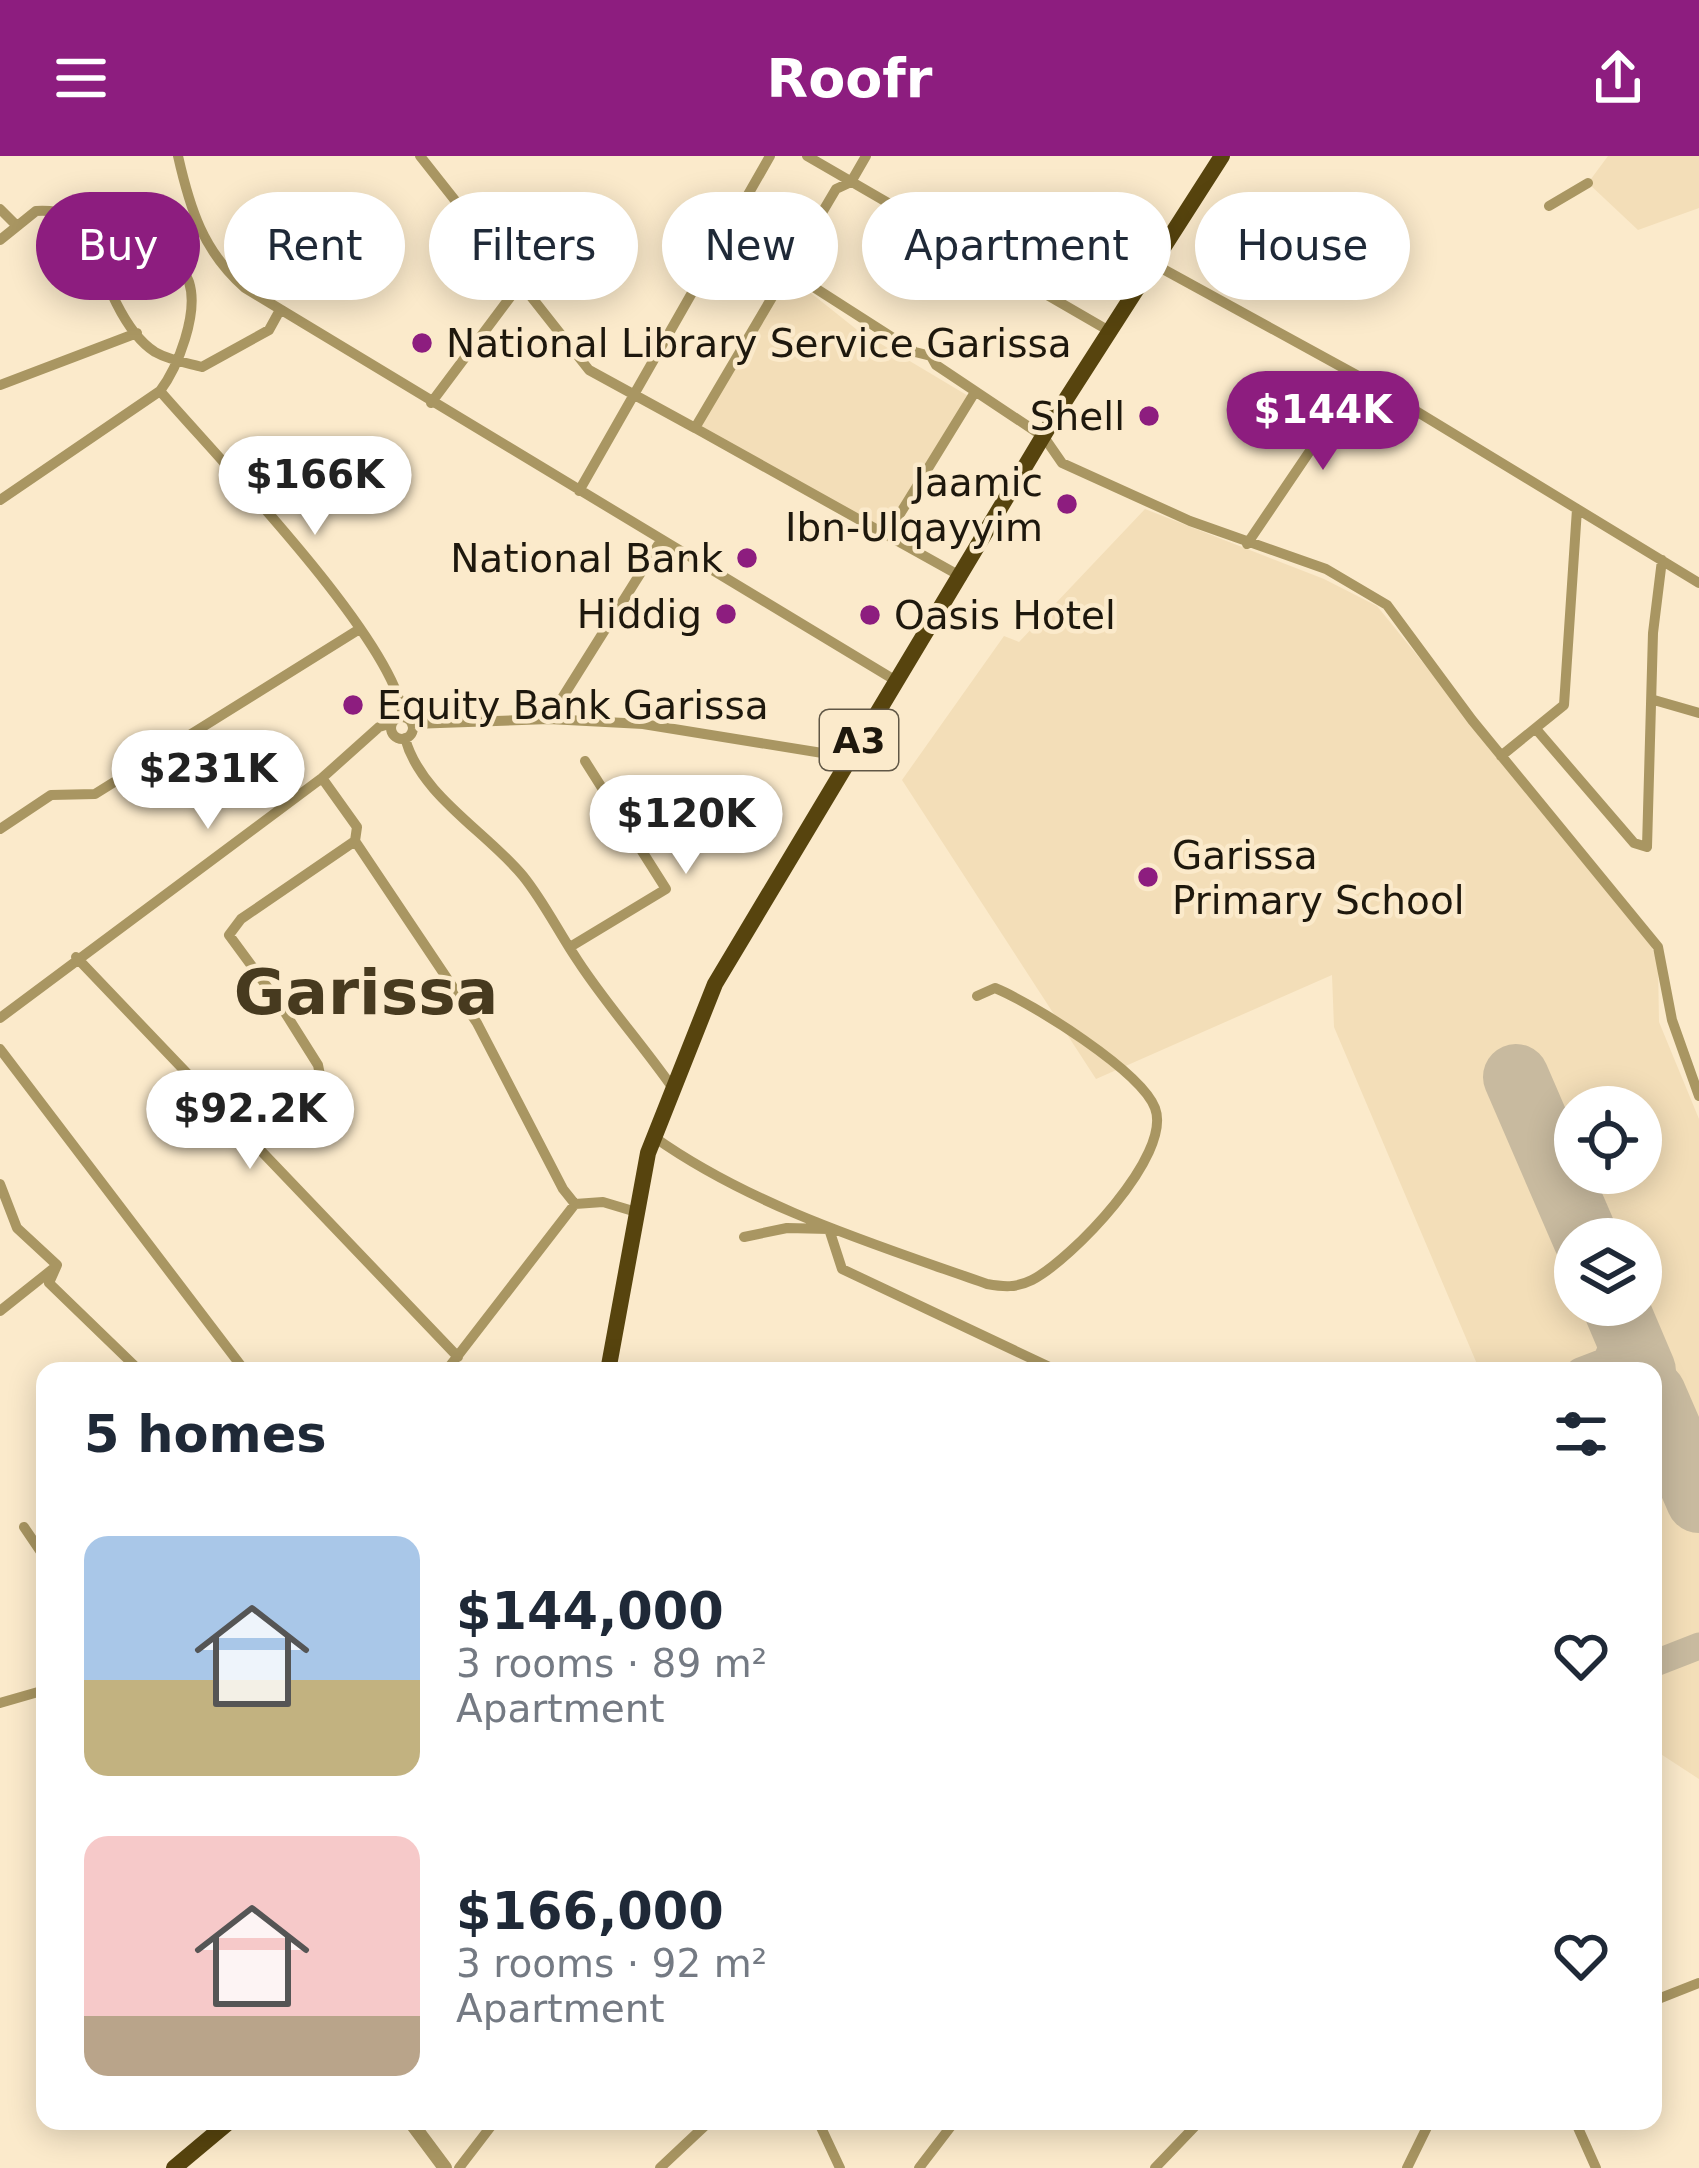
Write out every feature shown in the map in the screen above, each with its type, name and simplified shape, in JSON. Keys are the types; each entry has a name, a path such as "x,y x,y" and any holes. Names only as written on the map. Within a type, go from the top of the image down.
{"highway":[{"name":"A3","path":"1171,234 1222,156"},
{"name":"A3","path":"609,1362 633,1210 672,1087 715,984 847,757 898,682 1130,300"},
{"path":"174,2168 219,2130"}],"street":[{"path":"178,156 188,192"},
{"path":"420,156 448,192"},
{"path":"579,491 770,156"},
{"path":"808,156 1111,332"},
{"path":"834,192 850,182 866,156"},
{"path":"1549,206 1588,183"},
{"path":"0,209 16,225"},
{"path":"0,240 36,211"},
{"path":"200,230 232,276 280,310 898,682"},
{"path":"1171,273 1360,377 1699,583"},
{"path":"121,300 137,333 154,351 202,367 269,330 280,310"},
{"path":"0,500 160,391 176,361 189,300"},
{"path":"430,403 508,300"},
{"path":"533,300 589,370 962,577"},
{"path":"695,428 770,300"},
{"path":"834,300 915,352 931,356 975,392 1044,437 1062,464 1247,544 1326,569 1387,605 1501,756 1658,947 1672,1020 1699,1096"},
{"path":"0,386 137,333"},
{"path":"1247,544 1360,377"},
{"path":"160,391 358,630 399,694 401,727 410,756 430,785 485,833 526,880 672,1087"},
{"path":"887,536 975,392"},
{"path":"1501,756 1564,704 1577,509"},
{"path":"549,719 659,542"},
{"path":"1536,729 1634,843 1647,848 1653,633 1662,560"},
{"path":"0,829 61,791 95,794 358,630"},
{"path":"1654,700 1699,713"},
{"path":"0,1018 322,778 366,740 401,727 549,719 644,724 847,757"},
{"path":"570,946 666,889 585,761"},
{"path":"322,778 356,827 355,841 477,1023 538,1146 575,1204"},
{"path":"254,1142 321,1080 279,1003 230,935 241,919 355,841"},
{"path":"76,957 458,1357"},
{"path":"654,1137 720,1176 829,1229 1012,1288 1035,1279 1094,1226 1138,1174 1157,1142 1155,1108 1126,1072 1020,998 995,988 977,996"},
{"path":"0,1049 238,1362"},
{"path":"0,1184 17,1228 57,1265"},
{"path":"454,1362 575,1204 603,1202 633,1210"},
{"path":"744,1237 787,1228 829,1229"},
{"path":"829,1229 842,1268 1039,1362"},
{"path":"0,1311 57,1265"},
{"path":"57,1265 49,1283 131,1362"},
{"path":"24,1527 36,1545"},
{"path":"0,1703 36,1693"},
{"path":"1662,1997 1699,1983"},
{"path":"417,2130 445,2168"},
{"path":"459,2168 488,2130"},
{"path":"660,2168 700,2130"},
{"path":"822,2130 840,2168"},
{"path":"919,2168 948,2130"},
{"path":"1155,2168 1191,2130"},
{"path":"1407,2168 1426,2130"},
{"path":"1578,2130 1596,2168"}],"shaded area":[{"path":"1608,156 1699,156 1699,208 1638,230 1588,183"},
{"path":"772,300 820,300 856,329 970,397 887,533 696,428"},
{"path":"1145,509 1324,579 1377,606 1650,942 1658,964 1659,1022 1699,1119 1699,1779 1662,1755 1662,1362 1476,1362 1334,1027 1332,975 1096,1079 902,780 1004,636 1019,642"}],"taxiway":[{"path":"1603,1362 1615,1340"},
{"path":"1662,1660 1699,1646"}],"runway":[{"path":"1516,1077 1577,1218"},
{"path":"1624,1326 1639,1362"},
{"path":"1662,1415 1699,1500"}],"place":[{"name":"National Library Service Garissa","path":"422,343"},
{"name":"Shell","path":"1149,416"},
{"name":"Jaamic Ibn-Ulqayyim","path":"1067,504"},
{"name":"National Bank","path":"747,558"},
{"name":"Hiddig","path":"726,614"},
{"name":"Oasis Hotel","path":"870,615"},
{"name":"Equity Bank Garissa","path":"353,705"},
{"name":"Garissa Primary School","path":"1148,877"}],"district":[{"name":"Garissa","path":"366,992"}]}
